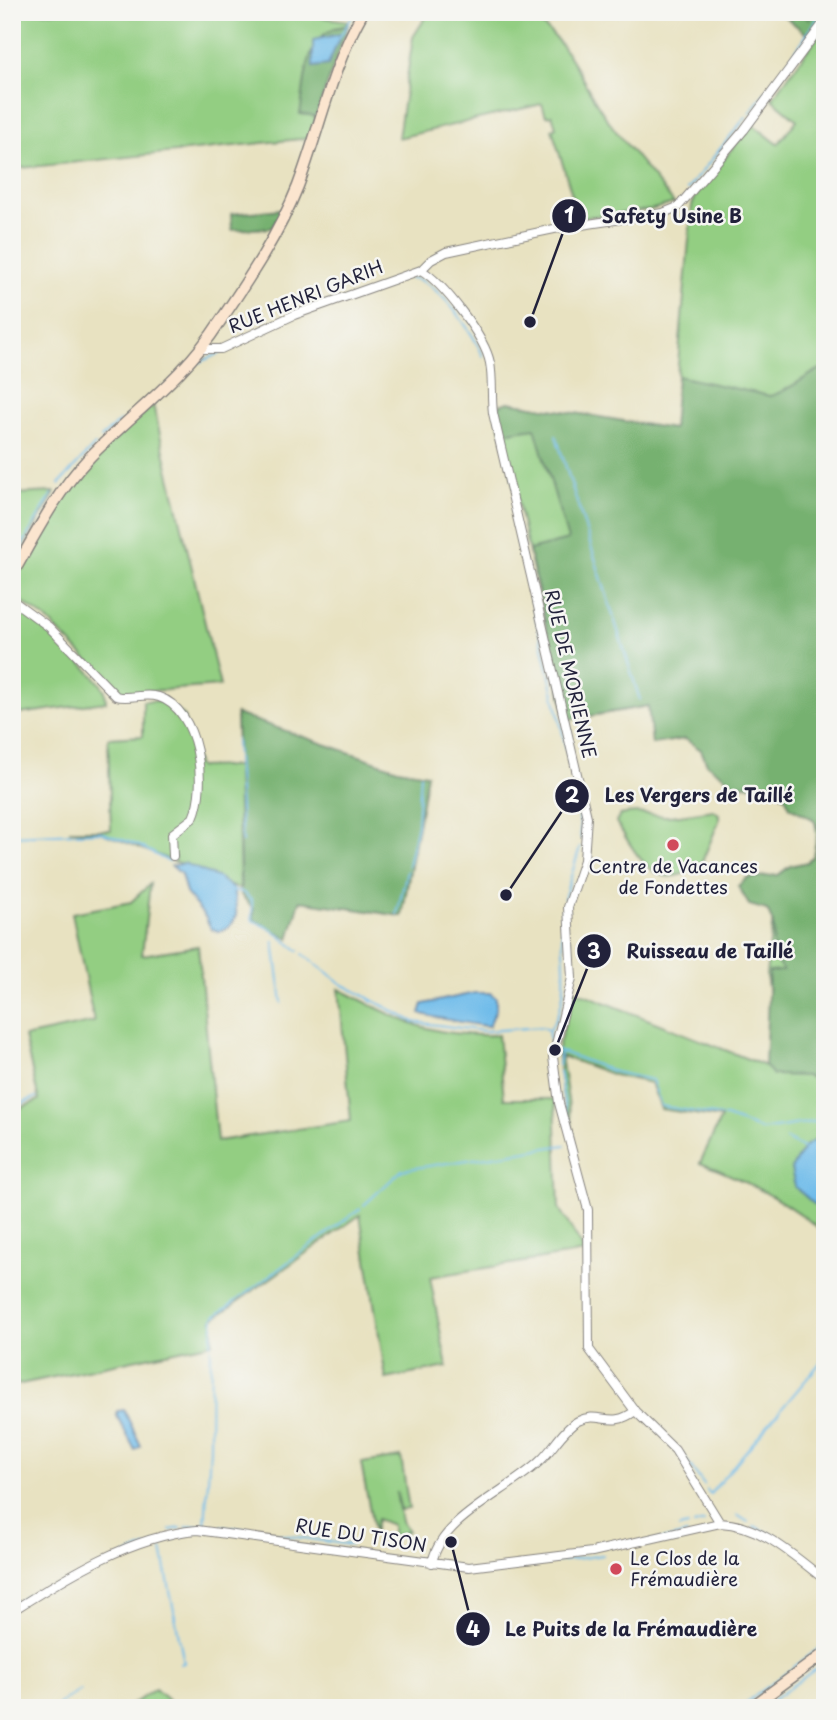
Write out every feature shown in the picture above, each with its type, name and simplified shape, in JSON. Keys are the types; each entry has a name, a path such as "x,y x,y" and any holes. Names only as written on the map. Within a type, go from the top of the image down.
{"street":[{"path":"12,575 42,521 85,462 177,378 202,349 288,209 348,40 363,12"},
{"name":"RUE HENRI GARIH","path":"202,349 221,349 295,315 421,271 431,260 446,253 569,226 663,213 678,208 744,130 825,21"},
{"name":"RUE DE MORIENNE","path":"421,271 430,277 484,345 489,362 493,413 587,817 584,860 568,907 572,978 553,1057 559,1103 588,1210 589,1349 635,1411 674,1450 720,1523"},
{"path":"12,600 36,615 116,696 162,698 187,720 196,745 198,796 193,818 172,834 173,856"},
{"path":"432,1563 434,1551 454,1527 539,1462 573,1424 595,1418 617,1421 635,1411"},
{"path":"720,1523 736,1523 752,1529 825,1580"},
{"name":"RUE DU TISON","path":"12,1611 75,1573 139,1545 180,1532 216,1531 469,1567 547,1559 720,1523"},
{"path":"750,1708 825,1653"}],"green space":[{"path":"12,12 288,12 348,21 345,26 334,28 300,114 316,116 310,138 12,169"},
{"path":"429,12 518,12 540,23 563,47 607,119 674,203 650,210 579,218 552,129 556,127 552,115 546,116 542,104 398,138 413,37"},
{"path":"779,12 800,12 809,19 814,12 825,12 825,21 813,39"},
{"path":"348,26 316,116 300,114 306,72 315,46 323,36 334,29"},
{"path":"825,26 825,412 677,376 692,205 699,190 752,124 778,144 797,120 772,99"},
{"path":"282,209 272,228 232,230 231,214"},
{"path":"825,367 825,1082 822,1083 807,1076 773,1075 765,1065 769,972 783,971 774,956 774,930 767,910 749,905 738,886 747,878 778,875 790,866 807,862 813,856 821,832 813,819 790,807 785,796 762,786 735,784 707,764 701,750 685,739 652,744 648,706 567,720 529,550 568,540 535,428 502,433 497,411 500,405 508,402 673,429 677,376 770,396"},
{"path":"508,402 825,457 825,1233 766,1193 700,1163 721,1118 661,1109 651,1083 614,1075 561,1056 575,1145 563,1098 557,1051 574,990 773,1069 773,1021 766,975 778,878 812,861 817,834 807,773 741,690 567,720 497,411 500,405"},
{"path":"153,405 220,686 121,693 45,618 21,601 12,583 73,483 92,460"},
{"path":"55,493 12,566 12,494"},
{"path":"12,607 46,631 100,683 105,691 106,702 12,715"},
{"path":"143,701 160,701 183,715 198,767 237,766 240,889 191,866 174,862 175,857 171,856 170,860 100,832 69,830 111,830 108,738 143,736"},
{"path":"236,714 398,769 427,774 402,916 300,901 289,939 253,919 254,909 241,895"},
{"path":"713,810 719,814 719,821 702,862 687,873 673,876 661,875 650,869 632,848 616,822 620,815 626,814 672,816"},
{"path":"150,884 142,955 198,946 217,1141 351,1121 339,989 398,1018 432,1029 473,1035 498,1035 504,1099 555,1099 559,1208 585,1252 430,1277 447,1367 386,1379 360,1215 213,1319 213,1343 16,1385 12,1375 12,1112 39,1100 24,1037 94,1022 72,913 131,902"},
{"path":"401,1457 409,1509 401,1510 396,1492 401,1521 408,1531 392,1537 392,1525 377,1519 374,1533 361,1463"},
{"path":"155,1689 177,1708 127,1708"}],"water":[{"path":"341,34 328,65 313,67 313,40"},
{"path":"184,863 219,878 233,889 236,915 226,929 218,932 211,929 206,918 186,893 181,874 172,866"},
{"path":"475,993 490,993 496,998 496,1009 489,1026 420,1013 423,1004"},
{"path":"825,1134 825,1214 795,1187 791,1169 805,1146"},
{"path":"124,1410 141,1446 135,1450 117,1416 117,1411"}],"waterway":[{"path":"749,113 783,70 822,12"},
{"path":"339,38 354,14"},
{"path":"687,190 746,117"},
{"path":"410,278 420,280 431,287 453,308 483,356"},
{"path":"200,362 221,353"},
{"path":"101,438 120,421"},
{"path":"556,436 640,700"},
{"path":"59,484 95,445"},
{"path":"12,562 52,494"},
{"path":"518,538 576,791"},
{"path":"236,739 242,842"},
{"path":"408,866 417,825 420,775"},
{"path":"578,800 581,839"},
{"path":"12,836 100,832 140,846 169,862"},
{"path":"564,899 580,847"},
{"path":"397,914 407,871"},
{"path":"231,890 244,893 252,901 252,920 271,929 299,951"},
{"path":"550,1029 558,1015 564,986 562,910"},
{"path":"274,942 282,1003"},
{"path":"303,954 342,984 414,1022 485,1031 542,1027 548,1030 550,1041"},
{"path":"557,1050 615,1072 652,1080 661,1106 726,1117 762,1130 825,1120"},
{"path":"558,1065 560,1052"},
{"path":"559,1071 567,1119"},
{"path":"12,1108 36,1097"},
{"path":"786,1139 803,1148"},
{"path":"364,1205 402,1170 565,1145"},
{"path":"211,1344 214,1317 360,1209"},
{"path":"186,1527 205,1525 210,1450 211,1349"},
{"path":"707,1490 710,1494 825,1357"},
{"path":"682,1454 704,1485"},
{"path":"737,1515 748,1522"},
{"path":"694,1525 704,1522"},
{"path":"222,1526 351,1545"},
{"path":"679,1528 688,1526"},
{"path":"754,1526 776,1537"},
{"path":"722,1527 738,1530"},
{"path":"170,1530 180,1528"},
{"path":"647,1544 687,1534"},
{"path":"122,1558 146,1547"},
{"path":"162,1549 184,1663 180,1664"},
{"path":"519,1567 603,1555"},
{"path":"420,1564 427,1565"},
{"path":"12,1606 28,1595"},
{"path":"739,1708 825,1644"},
{"path":"762,1708 825,1662"},
{"path":"54,1708 80,1690"}],"place":[{"name":"Safety Usine B","path":"530,322"},
{"name":"Centre de Vacances de Fondettes","path":"673,845"},
{"name":"Les Vergers de Taillé","path":"506,895"},
{"name":"Ruisseau de Taillé","path":"555,1050"},
{"name":"Le Puits de la Frémaudière","path":"451,1542"},
{"name":"Le Clos de la Frémaudière","path":"616,1569"}]}
